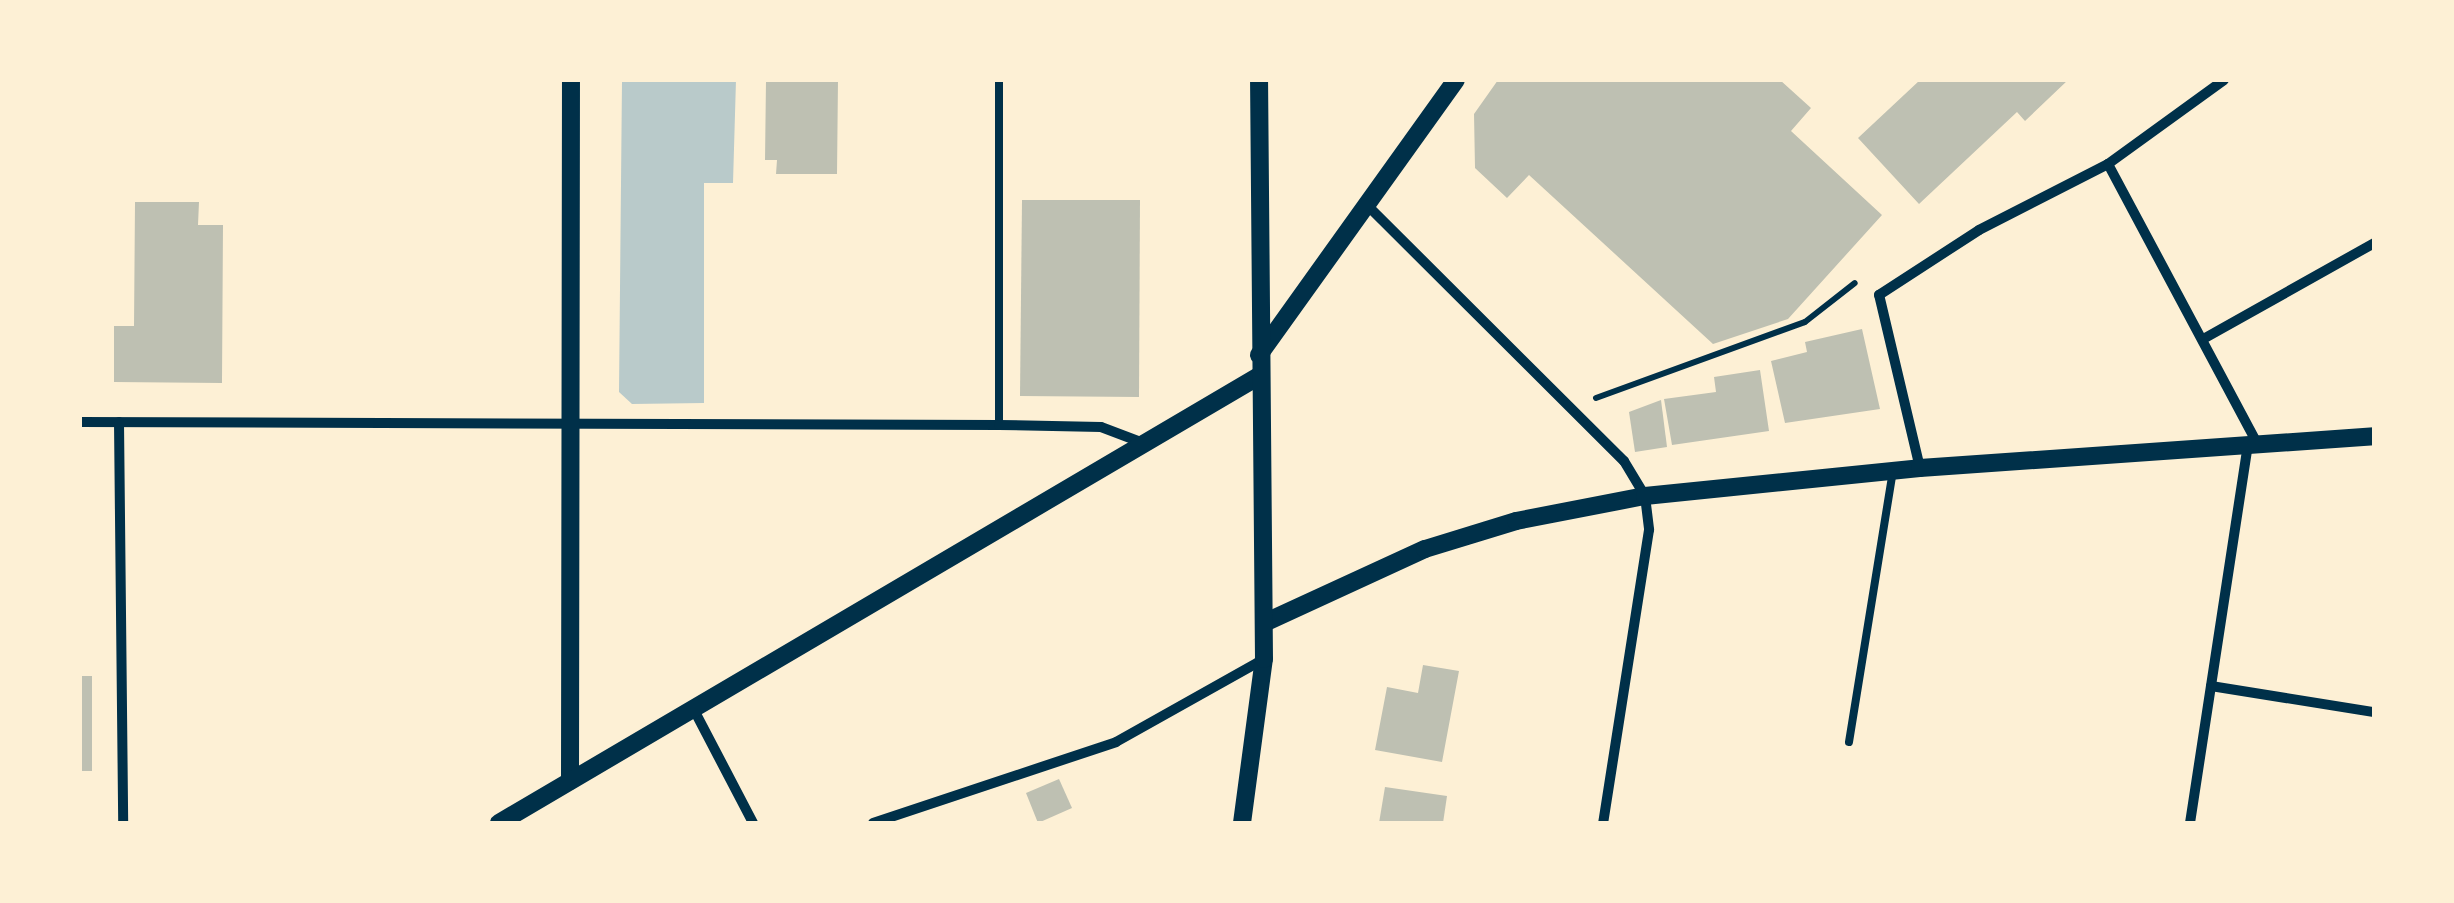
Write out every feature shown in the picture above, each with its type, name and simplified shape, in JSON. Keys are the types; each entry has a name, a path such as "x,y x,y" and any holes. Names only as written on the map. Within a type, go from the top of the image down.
{"street":[{"path":"570,781 571,80"},
{"path":"1242,823 1264,658 1258,376 1259,80"},
{"path":"1259,355 1368,208 1456,80"},
{"path":"1920,468 1879,295 1978,230 2108,164 2224,80"},
{"path":"2108,164 2205,338 2253,443 2190,823"},
{"path":"1368,208 1624,461 1644,496 1649,530 1603,823"},
{"path":"2205,338 2374,243"},
{"path":"499,823 1258,376"},
{"path":"80,422 1101,427 1146,444"},
{"path":"118,422 123,823"},
{"path":"1264,622 1425,549 1516,521 1644,496 1893,470 2374,436"},
{"path":"873,823 1116,742 1264,658"},
{"path":"2211,686 2374,712"},
{"path":"693,708 752,823"}],"lane":[{"path":"999,80 999,425"},
{"path":"1849,742 1893,470"}],"path":[{"path":"1571,407 1804,322 1855,283"}],"shaded area":[{"path":"622,80 736,80 733,183 704,183 704,403 632,404 619,392"}],"building":[{"path":"766,80 838,80 837,174 776,174 777,160 765,160"},
{"path":"1498,80 1780,80 1811,108 1791,131 1882,215 1788,319 1713,344 1529,175 1507,198 1475,168 1474,114"},
{"path":"1920,80 2068,80 2025,121 2017,112 1919,204 1858,138"},
{"path":"1022,200 1140,200 1139,397 1020,396"},
{"path":"135,202 199,202 198,225 223,225 222,383 114,382 114,326 134,326"},
{"path":"1862,329 1880,409 1785,423 1771,361 1807,352 1805,342"},
{"path":"1760,370 1769,431 1672,445 1664,399 1716,392 1714,377"},
{"path":"1661,400 1667,447 1635,452 1629,412"},
{"path":"1423,665 1459,671 1442,762 1375,750 1387,687 1418,693"},
{"path":"80,676 92,676 92,771 80,771"},
{"path":"1059,779 1072,808 1038,823 1026,793"},
{"path":"1385,787 1447,796 1443,823 1379,823"}]}
